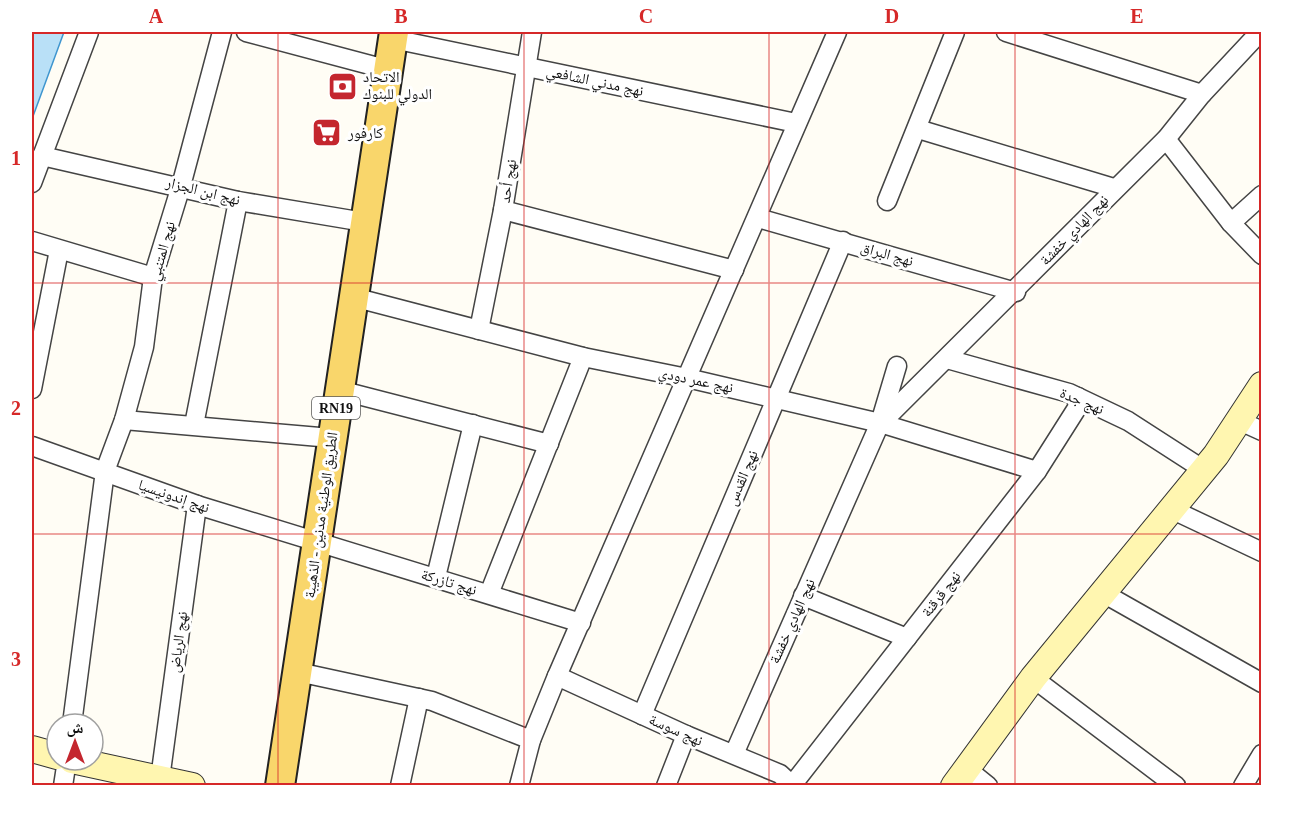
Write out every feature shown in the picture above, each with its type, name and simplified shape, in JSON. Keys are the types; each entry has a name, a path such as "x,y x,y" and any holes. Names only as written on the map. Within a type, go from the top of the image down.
{"main road":[{"name":"الطريق الوطنية مدنين - الذهيبة","path":"280,786 318,540 331,438 394,35"},
{"path":"960,777 1033,678 1171,508 1204,470 1251,426 1262,385"},
{"path":"105,767 192,786"}],"street":[{"path":"32,183 89,32"},
{"name":"نهج المتنبي","path":"74,712 105,471 124,420 144,347 153,277 181,186 222,32"},
{"path":"246,32 389,70"},
{"name":"نهج أحد","path":"479,330 503,210 532,32"},
{"path":"519,786 531,740 557,676 837,32"},
{"path":"887,201 956,32"},
{"name":"نهج الهادي خفشة","path":"734,754 880,423 1016,292 1114,188 1166,140 1202,94 1260,32"},
{"path":"1017,33 1202,94"},
{"name":"نهج مدني الشافعي","path":"394,35 526,67 796,123"},
{"path":"918,129 1114,188"},
{"path":"1166,140 1231,223 1262,255"},
{"name":"نهج ابن الجزار","path":"42,156 181,186 238,201 364,222"},
{"path":"1231,223 1262,195"},
{"path":"194,425 238,201"},
{"path":"503,210 734,270"},
{"name":"نهج البراق","path":"758,218 1016,292"},
{"path":"32,241 153,277"},
{"name":"نهج القدس","path":"642,715 843,241"},
{"path":"32,389 59,250"},
{"name":"نهج عمر دودي","path":"353,297 582,357 687,378 880,423 1037,471"},
{"path":"489,594 582,357"},
{"name":"نهج جدة","path":"947,358 1078,397 1128,421 1204,470"},
{"path":"880,423 897,366"},
{"path":"339,390 549,444"},
{"name":"نهج قرقنة","path":"793,785 1037,471 1077,408 1078,397"},
{"path":"124,420 331,438"},
{"path":"436,578 473,424"},
{"name":"نهج إندونيسيا","path":"32,446 196,505 318,540"},
{"name":"نهج الرياض","path":"160,779 196,505"},
{"path":"1171,508 1262,552"},
{"name":"نهج تازركة","path":"318,540 580,623"},
{"path":"1103,592 1262,683"},
{"path":"803,596 907,638"},
{"path":"298,672 419,698 531,740"},
{"name":"نهج سوسة","path":"557,676 686,735 780,774 793,785"},
{"path":"1033,678 1176,786"},
{"path":"400,786 419,698"},
{"path":"666,786 686,735"},
{"path":"1243,786 1262,754"},
{"path":"960,777 988,786"}],"water":[{"path":"32,32 64,32 32,119"}],"place":[{"name":"الاتحاد الدولي للبنوك","path":"342,86"},
{"name":"كارفور","path":"327,133"}]}
